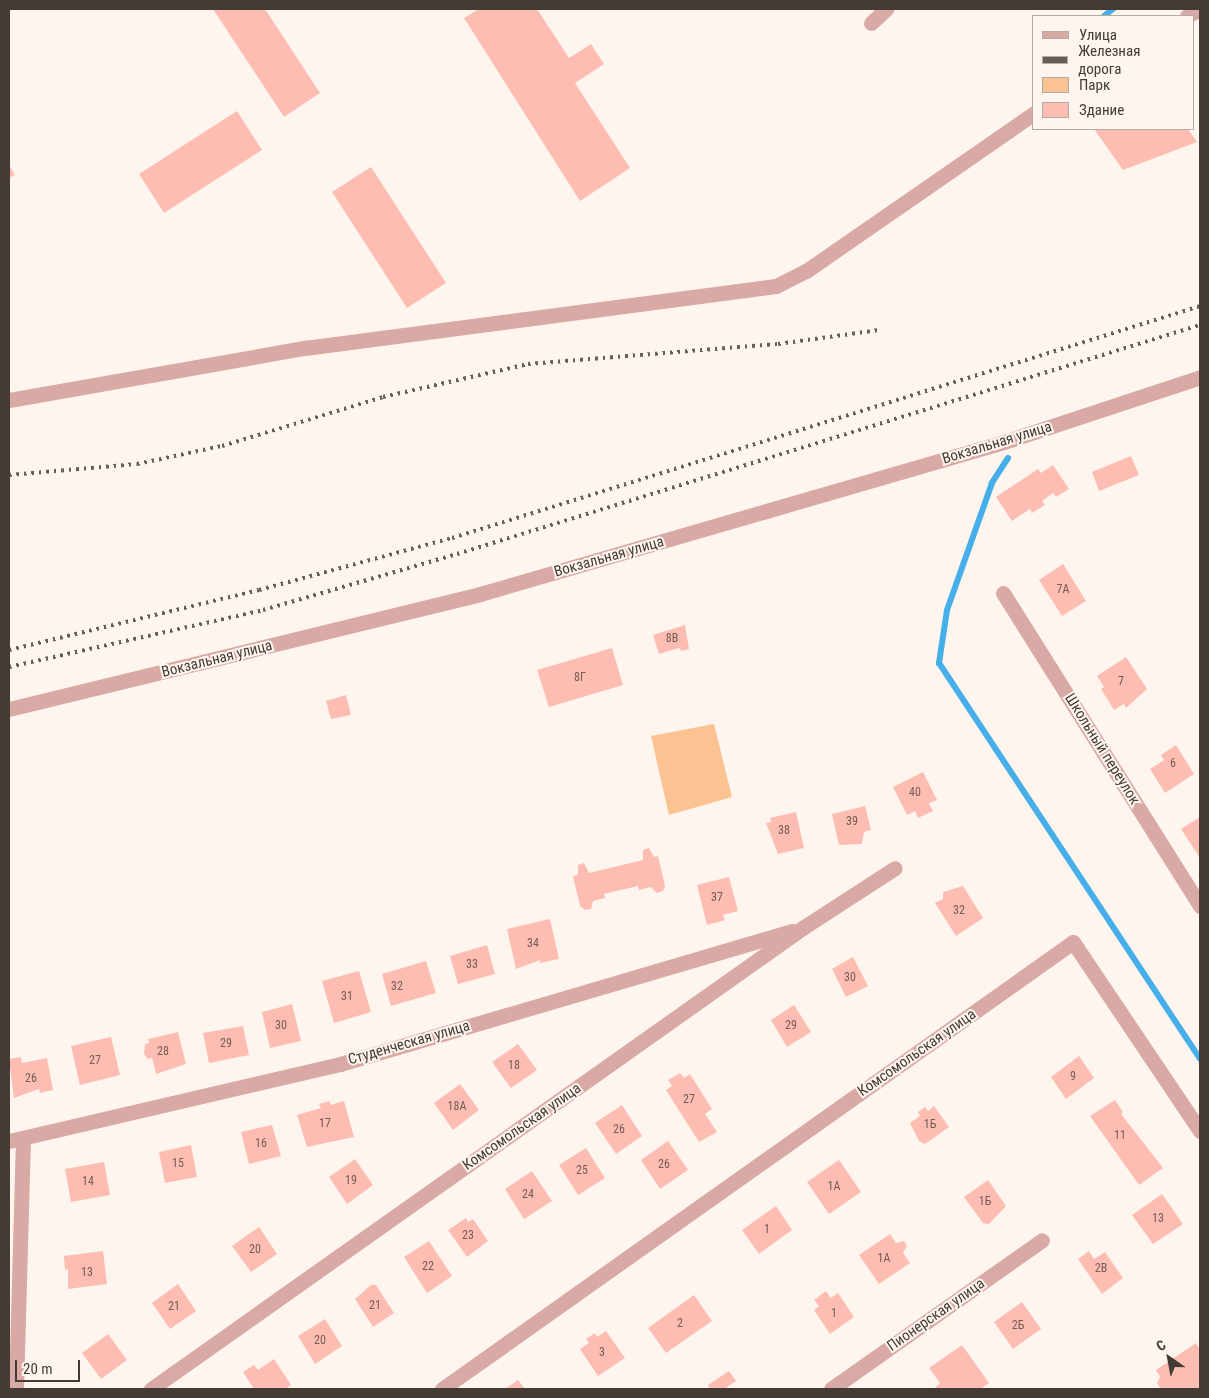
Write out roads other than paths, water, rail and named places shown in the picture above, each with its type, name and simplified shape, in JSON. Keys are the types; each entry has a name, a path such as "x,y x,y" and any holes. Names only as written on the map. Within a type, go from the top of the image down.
{"street":[{"path":"871,23 886,9"},
{"path":"1189,15 1200,9"},
{"path":"9,400 305,348 776,286 806,271 1032,115"},
{"name":"Вокзальная улица","path":"9,708 480,594 1004,442 1200,377"},
{"name":"Школьный переулок","path":"1003,593 1200,906"},
{"name":"Комсомольская улица","path":"151,1389 804,927 895,868"},
{"name":"Студенческая улица","path":"16,1139 340,1064 804,927"},
{"name":"Комсомольская улица","path":"442,1389 1073,942 1200,1130"},
{"path":"16,1139 16,1389"},
{"name":"Пионерская улица","path":"831,1389 1042,1240"}],"waterway":[{"path":"1105,15 1113,9"},
{"path":"1008,458 992,483 947,610 939,663 1200,1059"}],"railway":[{"path":"9,650 259,590 452,538 1200,306"},
{"path":"9,667 263,610 457,554 1200,325"},
{"path":"9,475 137,464 222,446 383,397 528,364 778,344 879,330"}]}
